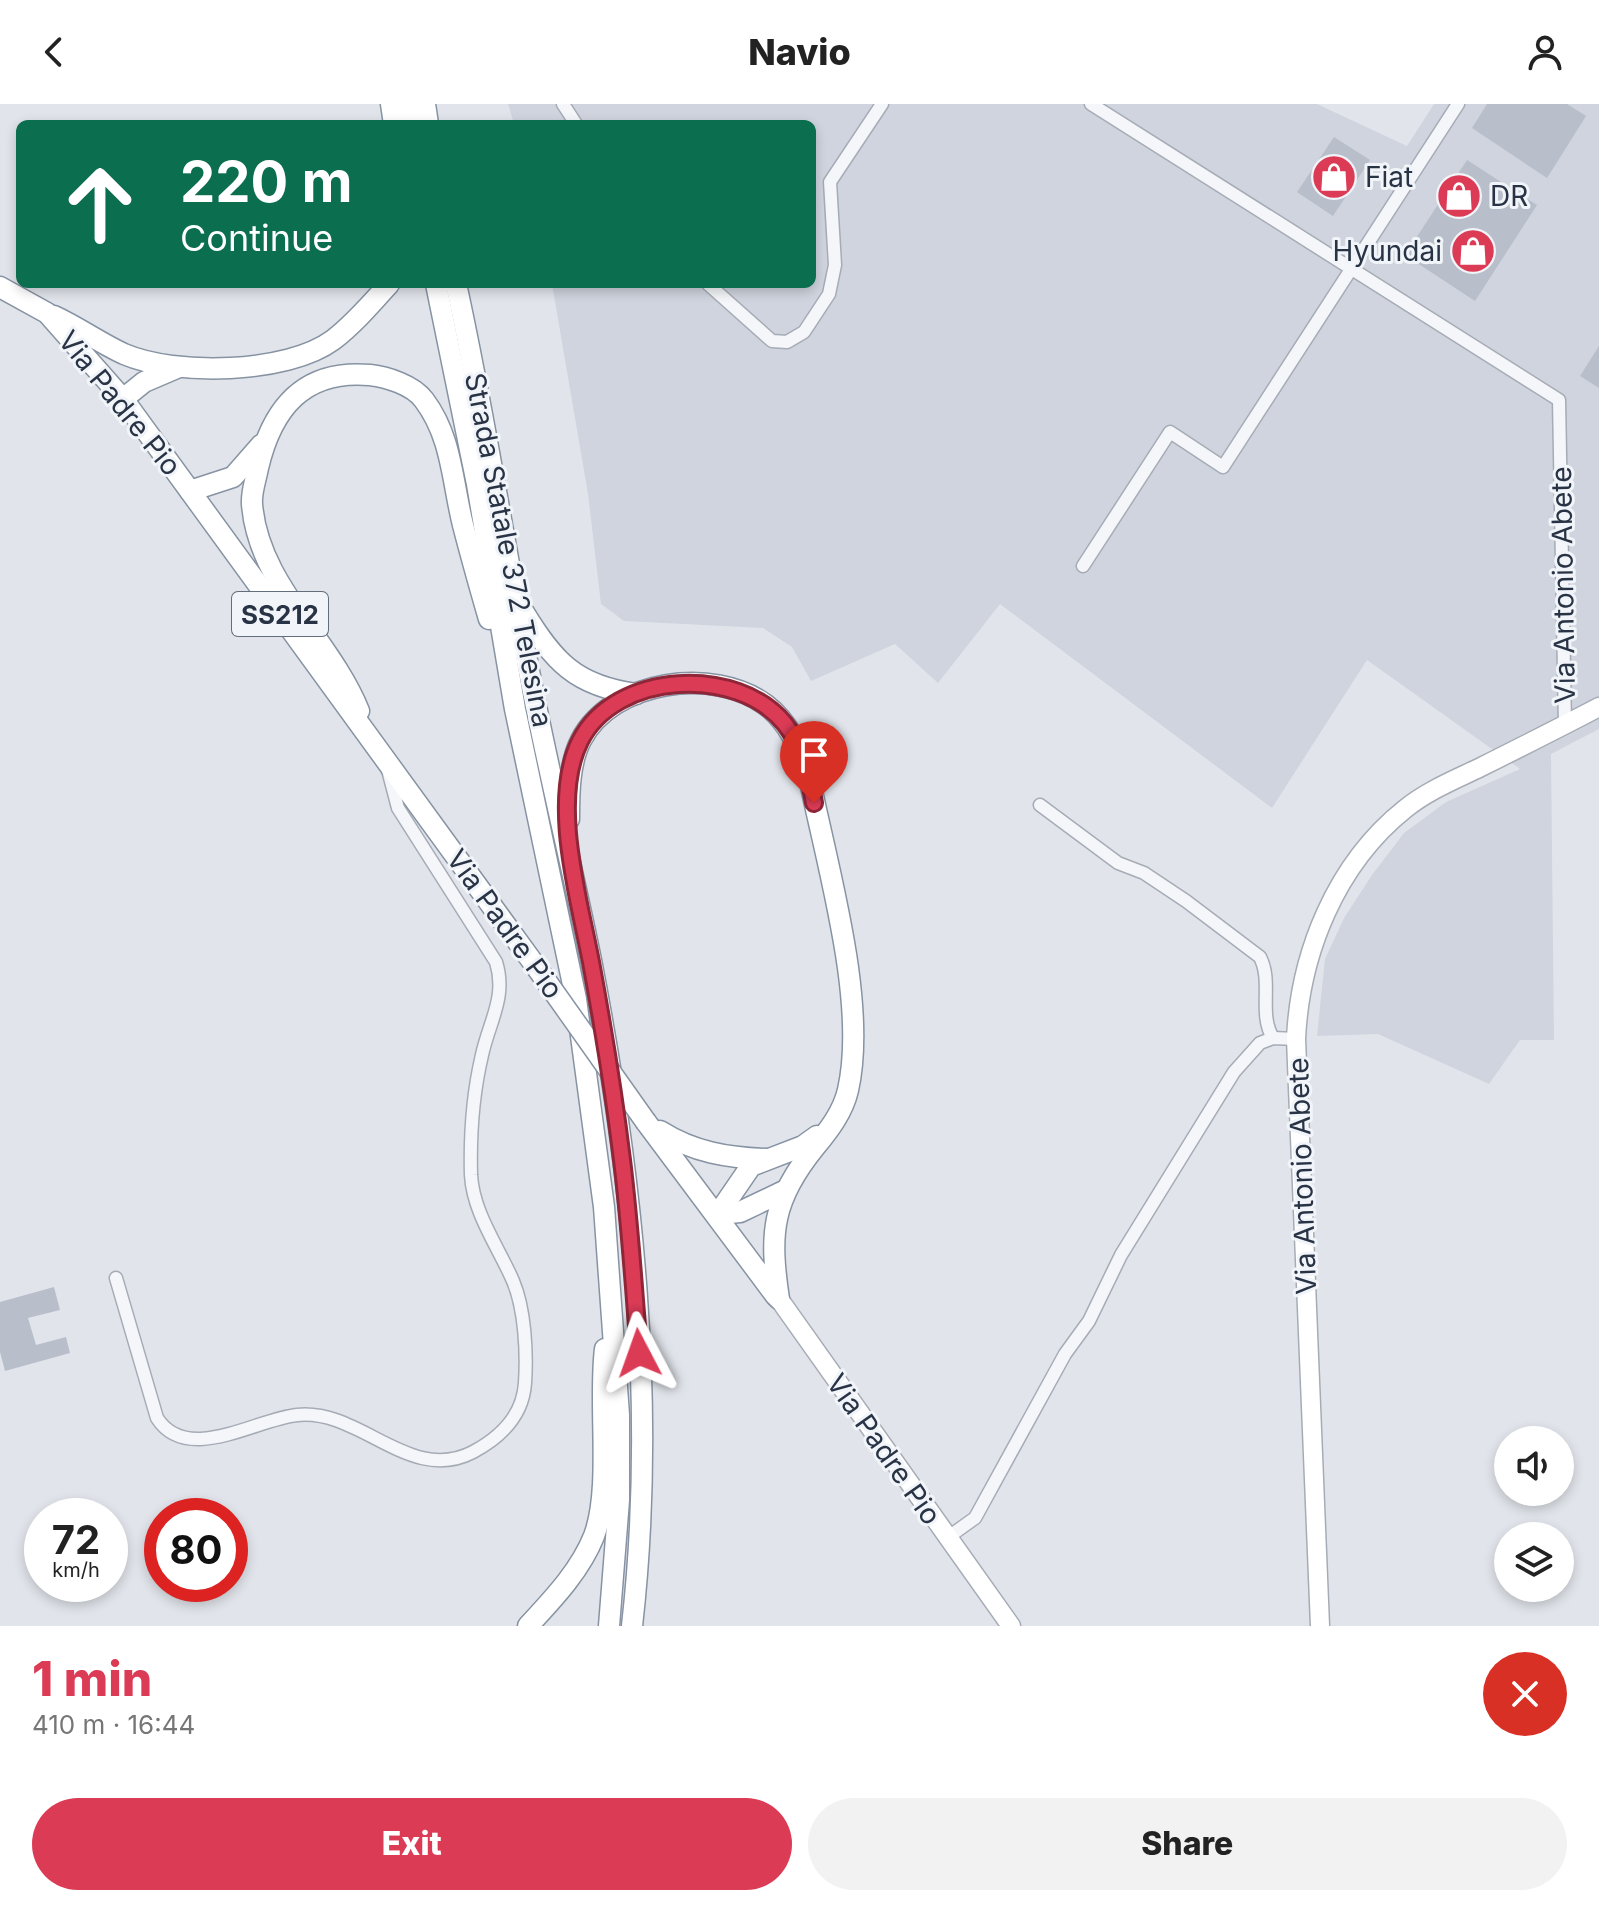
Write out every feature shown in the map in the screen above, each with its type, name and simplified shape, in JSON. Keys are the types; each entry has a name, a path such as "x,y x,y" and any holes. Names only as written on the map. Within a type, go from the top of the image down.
{"highway":[{"name":"Via Padre Pio","path":"0,287 47,313 123,399 646,1122 779,1299"},
{"path":"47,313 126,354 179,367 259,366 296,356 331,341 385,288"},
{"name":"Strada Statale 372 Telesina","path":"437,288 477,484 515,709 576,999 604,1207 619,1415 619,1500 609,1626"},
{"name":"Strada Statale 372 Telesina","path":"457,288 482,402 518,602 591,964 622,1159 639,1353 641,1531 632,1626"},
{"path":"123,399 144,382 179,367"},
{"path":"190,491 233,477 264,441 281,409 301,391 339,374 380,376 421,396 442,425 463,524 515,709"},
{"path":"264,441 251,501 260,549 347,680 369,737"},
{"path":"518,602 543,645 572,672 600,689 636,694"},
{"path":"568,851 569,787 580,742 604,713 636,694 688,683 715,684 742,692 766,705 785,724 799,746 808,772 851,987 855,1042 848,1092 833,1126 784,1191 772,1228 779,1299"},
{"path":"646,1122 681,1144 712,1154 771,1159"},
{"path":"718,1214 751,1166 803,1146 833,1126"},
{"path":"718,1214 740,1212 784,1191"},
{"path":"528,1626 566,1585 594,1535 602,1477 601,1382 611,1306"},
{"path":"641,1531 645,1626"}],"main road":[{"path":"1565,725 1599,707"},
{"name":"Via Antonio Abete","path":"1320,1626 1296,1039 1298,1006 1314,940 1341,884 1365,850 1406,808 1433,790 1565,725"},
{"name":"Via Padre Pio","path":"779,1299 1011,1626"}],"street":[{"path":"712,288 772,341 787,342 804,332 829,294 835,265 830,182 882,104"},
{"name":"Via Antonio Abete","path":"1091,104 1559,400 1565,725"},
{"path":"1083,566 1170,432 1223,467 1458,104"},
{"path":"116,1278 157,1418 165,1430 183,1438 217,1436 288,1416 311,1413 364,1431 408,1455 430,1460 453,1459 474,1451 509,1426 521,1405 525,1382 520,1306 515,1284 478,1207 471,1179 471,1140 482,1055 502,991 502,979 496,962 398,808 386,760"},
{"path":"1040,805 1118,863 1144,873 1186,901 1260,957 1266,968 1267,1029 1273,1038"},
{"path":"947,1538 975,1518 1065,1354 1089,1321 1121,1255 1234,1072 1260,1043 1273,1038 1296,1039"}],"shaded area":[{"path":"508,104 1317,104 1407,146 1434,104 1599,104 1599,729 1551,754 1554,1040 1520,1040 1489,1084 1378,1034 1317,1036 1325,959 1344,918 1372,875 1404,833 1446,802 1520,769 1367,660 1272,808 1000,604 938,683 895,644 811,681 792,647 763,628 624,621 601,604 588,494 553,288 816,288 816,120 513,120"}],"building":[{"path":"1487,104 1567,104 1586,116 1547,178 1472,128"},
{"name":"Fiat","path":"1334,137 1370,160 1333,216 1297,192"},
{"name":"Hyundai","path":"1467,160 1537,205 1475,301 1405,255"},
{"path":"1599,346 1599,388 1580,376"},
{"path":"54,1287 60,1310 28,1318 36,1345 66,1337 70,1353 5,1371 0,1352 0,1302"}],"place":[{"name":"Fiat","path":"1334,177"},
{"name":"DR","path":"1459,196"},
{"name":"Hyundai","path":"1473,251"}],"route":[{"path":"639,1353 622,1159 591,964 568,851 569,787 580,742 595,721 614,705 636,694 688,683 715,684 742,692 766,705 785,724 799,746 814,803"}]}
